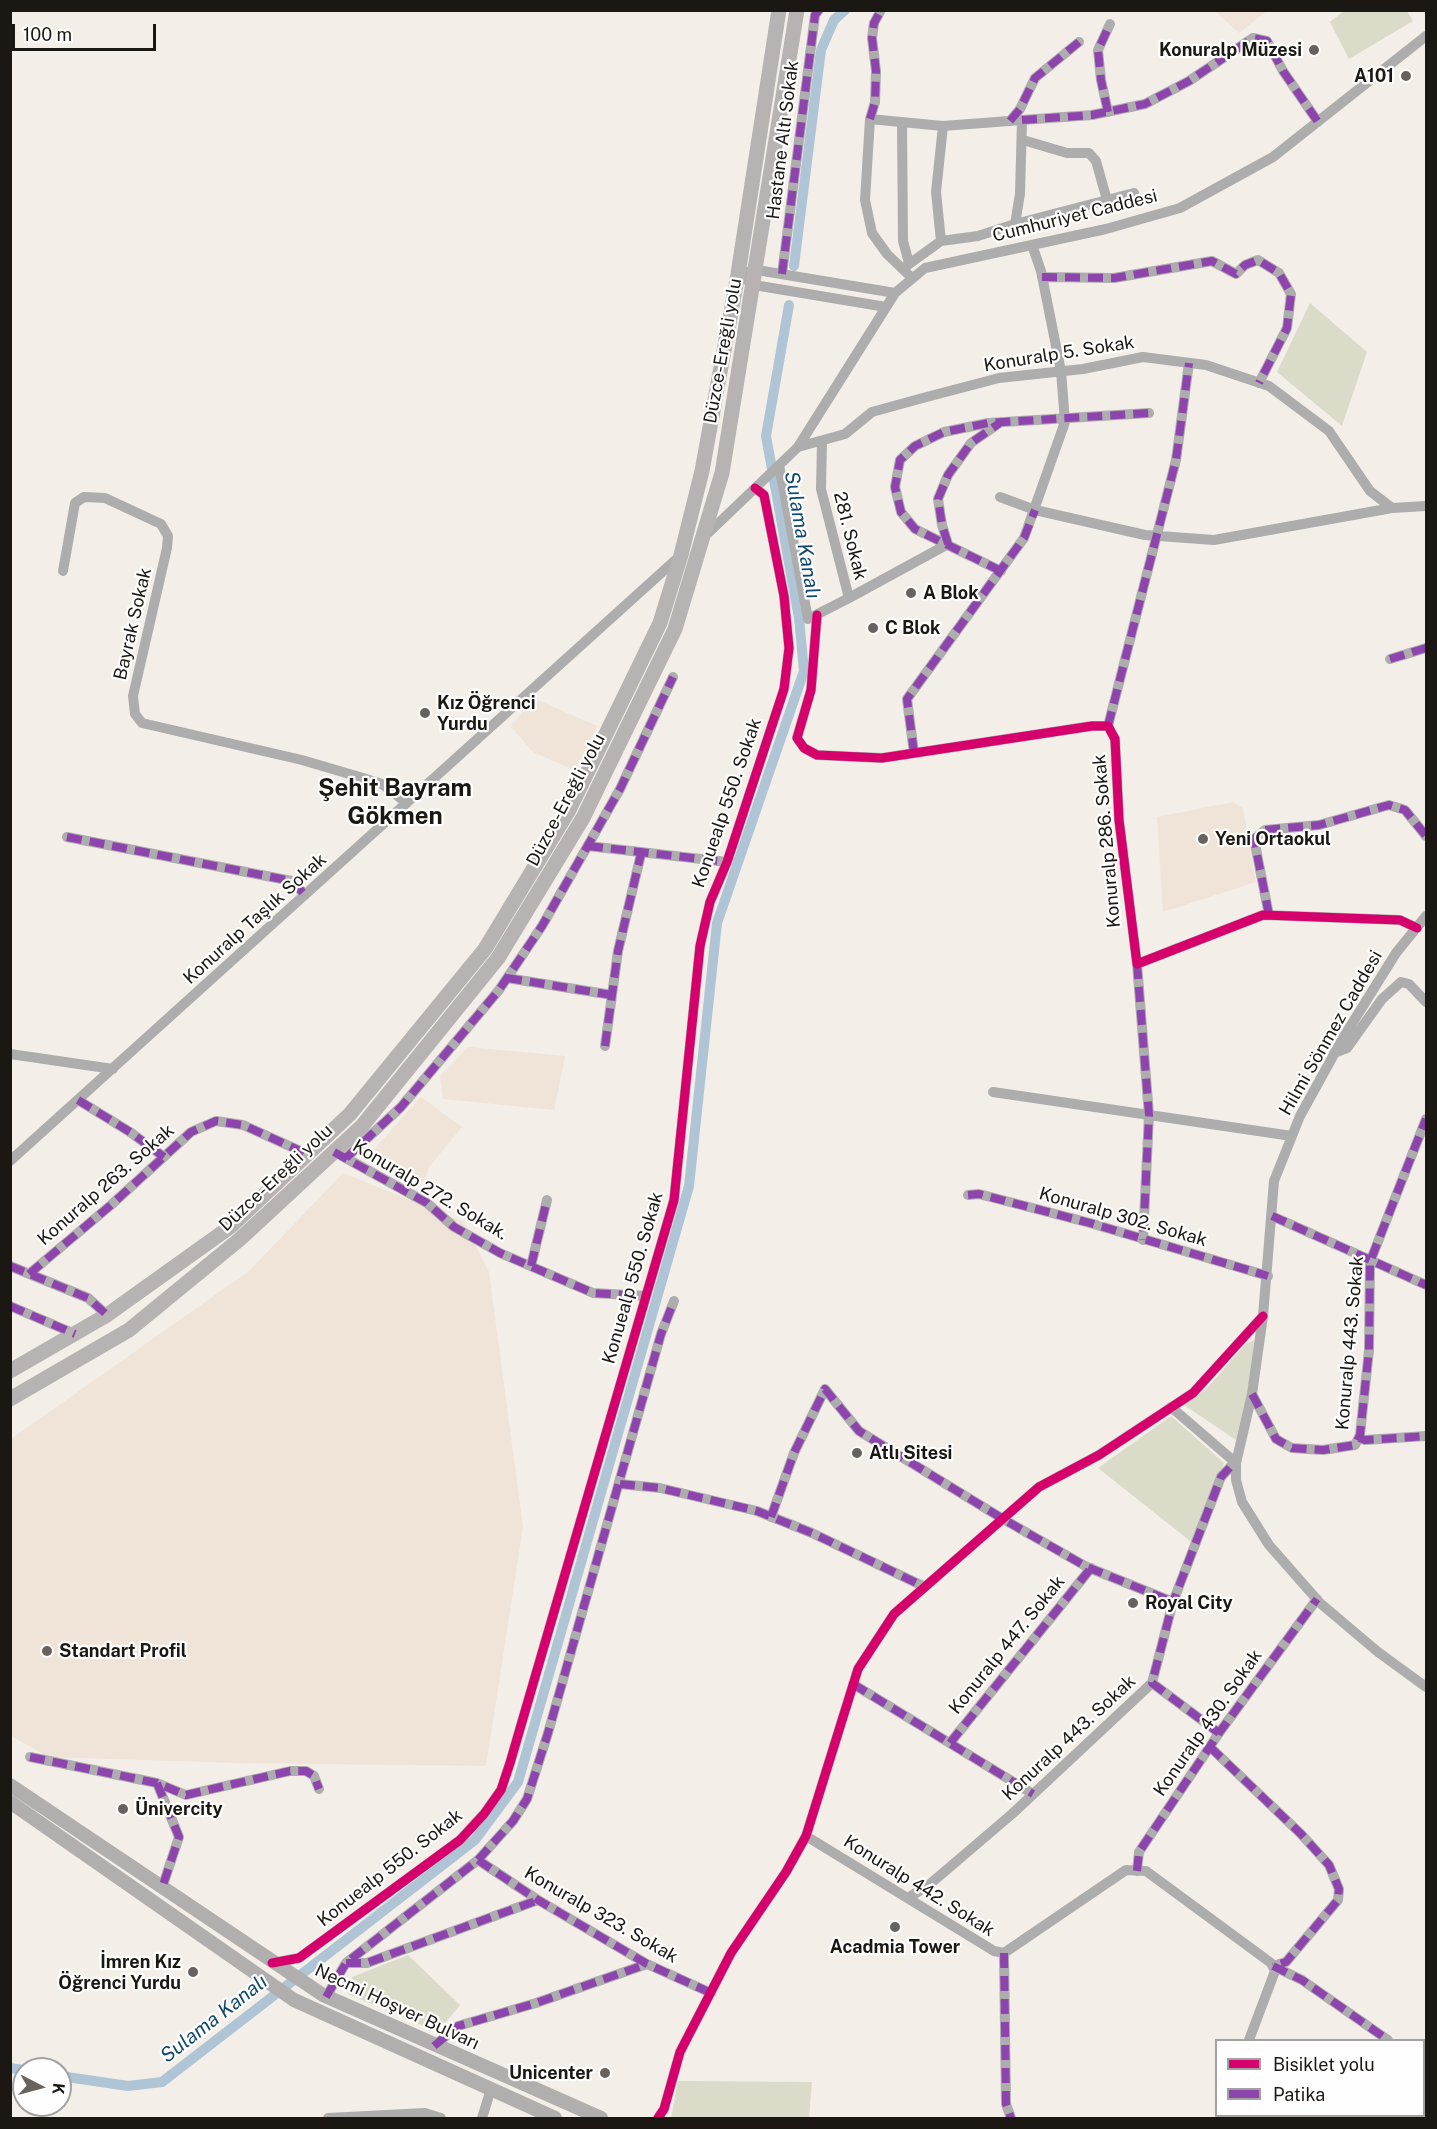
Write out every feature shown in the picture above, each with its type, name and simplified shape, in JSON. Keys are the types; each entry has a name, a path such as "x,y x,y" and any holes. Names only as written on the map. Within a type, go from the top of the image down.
{"highway":[{"name":"Düzce-Ereğli yolu","path":"10,1371 107,1315 230,1227 350,1114 485,949 569,810 660,623 681,555 702,471 738,274 779,10"},
{"name":"Düzce-Ereğli yolu","path":"10,1399 129,1330 340,1155 498,958 571,838 675,629 722,473 756,277 797,10"}],"main road":[{"name":"Necmi Hoşver Bulvarı","path":"10,1785 272,1963 325,1996 601,2118"},
{"name":"Necmi Hoşver Bulvarı","path":"10,1802 268,1983 305,2005 555,2118"}],"street":[{"name":"Hastane Altı Sokak","path":"782,274 815,15 819,10"},
{"path":"881,10 874,23 872,38 876,71 875,102 870,119 865,200 872,233 906,266 912,278"},
{"path":"1108,112 1101,80 1098,50 1110,24"},
{"name":"Cumhuriyet Caddesi","path":"703,538 798,447 886,307 912,278 925,268 1106,229 1180,208 1273,157 1426,36"},
{"path":"870,119 944,126 1108,112 1145,104 1189,81 1253,38 1267,41 1283,71 1318,122"},
{"path":"1010,122 1020,109 1035,78 1079,42"},
{"path":"1015,224 1023,140 1022,120"},
{"path":"902,122 903,241 906,266"},
{"path":"941,241 936,192 944,126"},
{"path":"1023,140 1067,153 1089,153 1096,161 1107,200"},
{"path":"906,266 941,241 978,236 1134,193"},
{"path":"914,753 907,699 1024,538 1065,418 1061,371 1042,277 1032,244"},
{"path":"1042,277 1114,278 1212,261 1236,274 1245,265 1258,260 1279,273 1291,294 1287,328 1259,383"},
{"path":"738,274 886,307"},
{"path":"756,277 782,274 896,294"},
{"name":"Konuralp 5. Sokak","path":"798,447 845,434 872,412 999,378 1061,371 1143,357 1206,365 1269,386 1329,431 1370,491 1392,508"},
{"path":"816,615 811,690 797,738 804,748 817,755 882,758 1092,726 1108,726 1176,460 1189,363"},
{"path":"1001,571 915,529 902,512 895,487 900,460 915,446 944,432 1001,422 1149,413"},
{"path":"948,544 938,499 948,475 971,443 1001,422"},
{"name":"281. Sokak","path":"822,442 821,489 849,598 948,544"},
{"path":"779,465 808,619 849,598"},
{"name":"Konuealp 550. Sokak","path":"272,1963 299,1958 460,1839 484,1814 501,1790 534,1690 591,1481 674,1200 700,945 710,902 728,862 784,689 789,648 784,596 764,495 756,486"},
{"name":"Bayrak Sokak","path":"63,571 75,503 84,497 105,498 161,524 168,536 167,548 133,696 135,714 142,723 302,760 363,778 382,784 408,803"},
{"path":"1000,497 1035,510 1156,536 1214,540 1392,508 1426,506"},
{"name":"Konuralp Taşlık Sokak","path":"10,1161 681,555"},
{"path":"1390,660 1426,648"},
{"path":"340,1155 401,1107 507,978 542,926 620,789 673,677"},
{"name":"Konuralp 286. Sokak","path":"1108,726 1115,740 1119,820 1137,964 1149,1115 1143,1240"},
{"path":"1269,915 1254,840 1265,830 1319,825 1389,805 1405,810 1426,836"},
{"path":"67,837 283,878 292,881 305,895"},
{"path":"588,846 641,854 728,862"},
{"path":"605,1046 618,951 641,854"},
{"path":"1137,964 1263,915 1400,920 1417,928"},
{"name":"Hilmi Sönmez Caddesi","path":"1236,1463 1252,1394 1263,1316 1274,1181 1292,1137 1335,1053 1396,953 1426,916"},
{"path":"507,978 612,995"},
{"path":"1335,1053 1347,1048 1382,999 1401,981 1409,984 1426,1002"},
{"path":"10,1054 113,1069"},
{"path":"993,1092 1292,1137"},
{"path":"78,1100 130,1132 164,1157"},
{"name":"Konuralp 443. Sokak","path":"1252,1394 1276,1439 1292,1448 1323,1450 1355,1445 1359,1438 1369,1350 1370,1262 1426,1119"},
{"name":"Konuralp 263. Sokak","path":"29,1274 191,1132 216,1121 243,1125 307,1154"},
{"name":"Konuralp 272. Sokak.","path":"340,1155 427,1203 454,1227 474,1239 531,1266 592,1293 646,1296"},
{"name":"Konuralp 302. Sokak","path":"968,1195 979,1194 1090,1223 1268,1276"},
{"path":"531,1266 547,1200"},
{"path":"1272,1216 1370,1262 1426,1285"},
{"path":"10,1266 88,1298 107,1315"},
{"path":"325,1996 346,1964 478,1860 513,1821 527,1799 548,1733 603,1534 620,1484 658,1344 675,1301"},
{"path":"10,1306 75,1334"},
{"path":"662,2115 680,2052 731,1953 786,1872 806,1836 858,1669 894,1614 1039,1488 1099,1455 1193,1393 1263,1316"},
{"path":"771,1517 794,1453 825,1389 859,1431 1003,1519 1090,1568 1173,1602"},
{"path":"1171,1407 1236,1463 1236,1480 1242,1502 1269,1545 1317,1599 1354,1633 1426,1687"},
{"path":"1359,1438 1365,1440 1426,1436"},
{"name":"Konuralp 443. Sokak","path":"908,1898 930,1884 1033,1794 1152,1683 1173,1602 1221,1477 1236,1463"},
{"path":"620,1484 660,1488 757,1511 812,1533 925,1587"},
{"name":"Konuralp 447. Sokak","path":"950,1743 1090,1568"},
{"name":"Konuralp 430. Sokak","path":"1137,1871 1139,1852 1219,1733 1317,1599"},
{"path":"1152,1683 1219,1733"},
{"path":"853,1684 1033,1794"},
{"path":"1210,1747 1301,1834 1329,1865 1339,1889 1338,1900 1286,1962 1273,1966"},
{"path":"30,1757 157,1783 186,1795 290,1771 306,1771 314,1776 319,1789"},
{"path":"157,1783 179,1837 162,1888"},
{"name":"Konuralp 442. Sokak","path":"806,1836 994,1952 1004,1953 1126,1870 1137,1871"},
{"name":"Konuralp 323. Sokak","path":"478,1860 538,1900 647,1964 711,1994"},
{"path":"1137,1871 1146,1871 1273,1966 1302,1980 1387,2039"},
{"path":"346,1964 366,1963 538,1900"},
{"path":"1004,1953 1006,2104 1011,2118"},
{"path":"434,2046 458,2026 536,2003 647,1964"},
{"path":"1249,2039 1275,1971 1273,1966"},
{"path":"482,2118 491,2089"},
{"path":"328,2118 425,2113 441,2118"}],"shaded area":[{"path":"1215,11 1267,11 1239,33"},
{"path":"540,701 597,726 576,771 533,752 510,726 531,703"},
{"name":"Yeni Ortaokul","path":"1233,802 1243,808 1256,882 1163,912 1157,817"},
{"path":"468,1047 565,1056 554,1110 443,1099 440,1076"},
{"path":"421,1097 462,1127 429,1167 424,1183 379,1164 370,1154"},
{"name":"Standart Profil","path":"343,1173 464,1222 489,1272 523,1527 486,1766 238,1763 49,1757 11,1736 11,1439 249,1271"}],"green space":[{"path":"1345,10 1407,11 1413,21 1349,59 1330,22"},
{"path":"1310,303 1367,352 1342,426 1277,372"},
{"path":"1254,1340 1251,1380 1236,1440 1184,1405 1207,1388 1246,1344"},
{"path":"1171,1416 1224,1463 1194,1544 1098,1468"},
{"path":"408,1955 460,2005 438,2032 348,1994 352,1977"},
{"path":"678,2081 812,2082 809,2118 671,2118"}],"waterway":[{"path":"794,266 821,50 834,20 845,10"},
{"name":"Sulama Kanalı","path":"72,2078 128,2086 162,2082 475,1840 518,1782 689,1186 717,923 804,671 799,618 766,436 789,305"}],"marked path":[{"path":"782,274 815,15 819,10"},
{"path":"870,119 875,102 876,71 872,38 874,23 881,10"},
{"path":"1108,112 1101,80 1098,50 1110,24"},
{"path":"1022,120 1092,115 1145,104 1189,81 1253,38 1267,41 1283,71 1318,122"},
{"path":"1010,121 1020,109 1035,78 1079,42"},
{"path":"1042,277 1114,278 1212,261 1236,274 1245,265 1258,260 1279,273 1291,294 1287,328 1259,383"},
{"path":"1108,726 1176,460 1189,363"},
{"path":"1001,571 915,529 901,512 895,487 900,460 915,446 944,432 988,423 1149,413"},
{"path":"948,544 938,499 948,475 971,443 1001,422"},
{"path":"914,753 907,699 1024,538 1035,510"},
{"path":"1390,659 1426,648"},
{"path":"346,1158 401,1107 499,990 542,926 620,789 673,677"},
{"path":"1269,915 1254,839 1265,830 1319,825 1389,805 1405,810 1426,836"},
{"path":"67,837 292,881 305,895"},
{"path":"588,846 727,862"},
{"path":"605,1046 618,951 641,854"},
{"path":"1137,964 1149,1115 1143,1240"},
{"path":"507,978 612,995"},
{"path":"78,1100 130,1132 164,1157"},
{"path":"1252,1394 1276,1439 1292,1448 1323,1450 1355,1445 1360,1435 1369,1350 1370,1262 1426,1119"},
{"path":"29,1274 111,1205 191,1132 216,1121 243,1125 307,1154"},
{"path":"334,1152 427,1203 454,1227 500,1253 593,1293 646,1296"},
{"path":"968,1195 979,1194 1090,1223 1268,1276"},
{"path":"531,1266 547,1200"},
{"path":"1272,1216 1426,1285"},
{"path":"10,1266 88,1298 107,1315"},
{"path":"326,1997 346,1963 478,1860 513,1821 527,1799 548,1733 661,1334 674,1301"},
{"path":"10,1306 75,1334"},
{"path":"771,1517 794,1453 825,1389 859,1431 1003,1519 1087,1567 1173,1602"},
{"path":"1359,1438 1365,1440 1426,1436"},
{"path":"1219,1733 1152,1683 1173,1602 1221,1477 1235,1462"},
{"path":"620,1484 660,1488 757,1511 812,1533 925,1587"},
{"path":"950,1743 1091,1568"},
{"path":"1137,1871 1139,1852 1219,1733 1317,1599"},
{"path":"853,1684 1033,1794"},
{"path":"1210,1747 1301,1834 1329,1865 1339,1889 1338,1900 1286,1962 1273,1966"},
{"path":"30,1757 157,1783 186,1795 290,1771 306,1771 314,1776 319,1789"},
{"path":"157,1783 179,1837 162,1888"},
{"path":"478,1860 538,1900 647,1964 711,1993"},
{"path":"346,1963 367,1963 538,1900"},
{"path":"1004,1953 1006,2104 1011,2118"},
{"path":"434,2046 458,2026 536,2003 647,1964"},
{"path":"1273,1966 1302,1980 1387,2039"}],"cycle path":[{"path":"272,1963 299,1958 460,1840 484,1814 501,1790 510,1763 674,1200 700,946 710,902 727,862 784,689 789,648 784,596 764,495 755,488"},
{"path":"817,615 811,690 797,738 804,748 817,755 882,758 1092,726 1108,726 1115,739 1119,820 1137,964 1263,915 1400,920 1417,928"},
{"path":"658,2118 664,2109 680,2052 731,1953 786,1872 806,1836 858,1669 894,1614 1039,1487 1099,1455 1193,1393 1263,1316"}],"place":[{"name":"Konuralp Müzesi","path":"1314,50"},
{"name":"A101","path":"1406,76"},
{"name":"A Blok","path":"911,593"},
{"name":"C Blok","path":"873,628"},
{"name":"Kız Öğrenci Yurdu","path":"425,713"},
{"name":"Yeni Ortaokul","path":"1203,839"},
{"name":"Atlı Sitesi","path":"857,1453"},
{"name":"Royal City","path":"1133,1603"},
{"name":"Standart Profil","path":"47,1651"},
{"name":"Ünivercity","path":"123,1809"},
{"name":"Acadmia Tower","path":"895,1927"},
{"name":"İmren Kız Öğrenci Yurdu","path":"193,1972"},
{"name":"Unicenter","path":"605,2073"}],"district":[{"name":"Şehit Bayram Gökmen","path":"395,803"}]}
